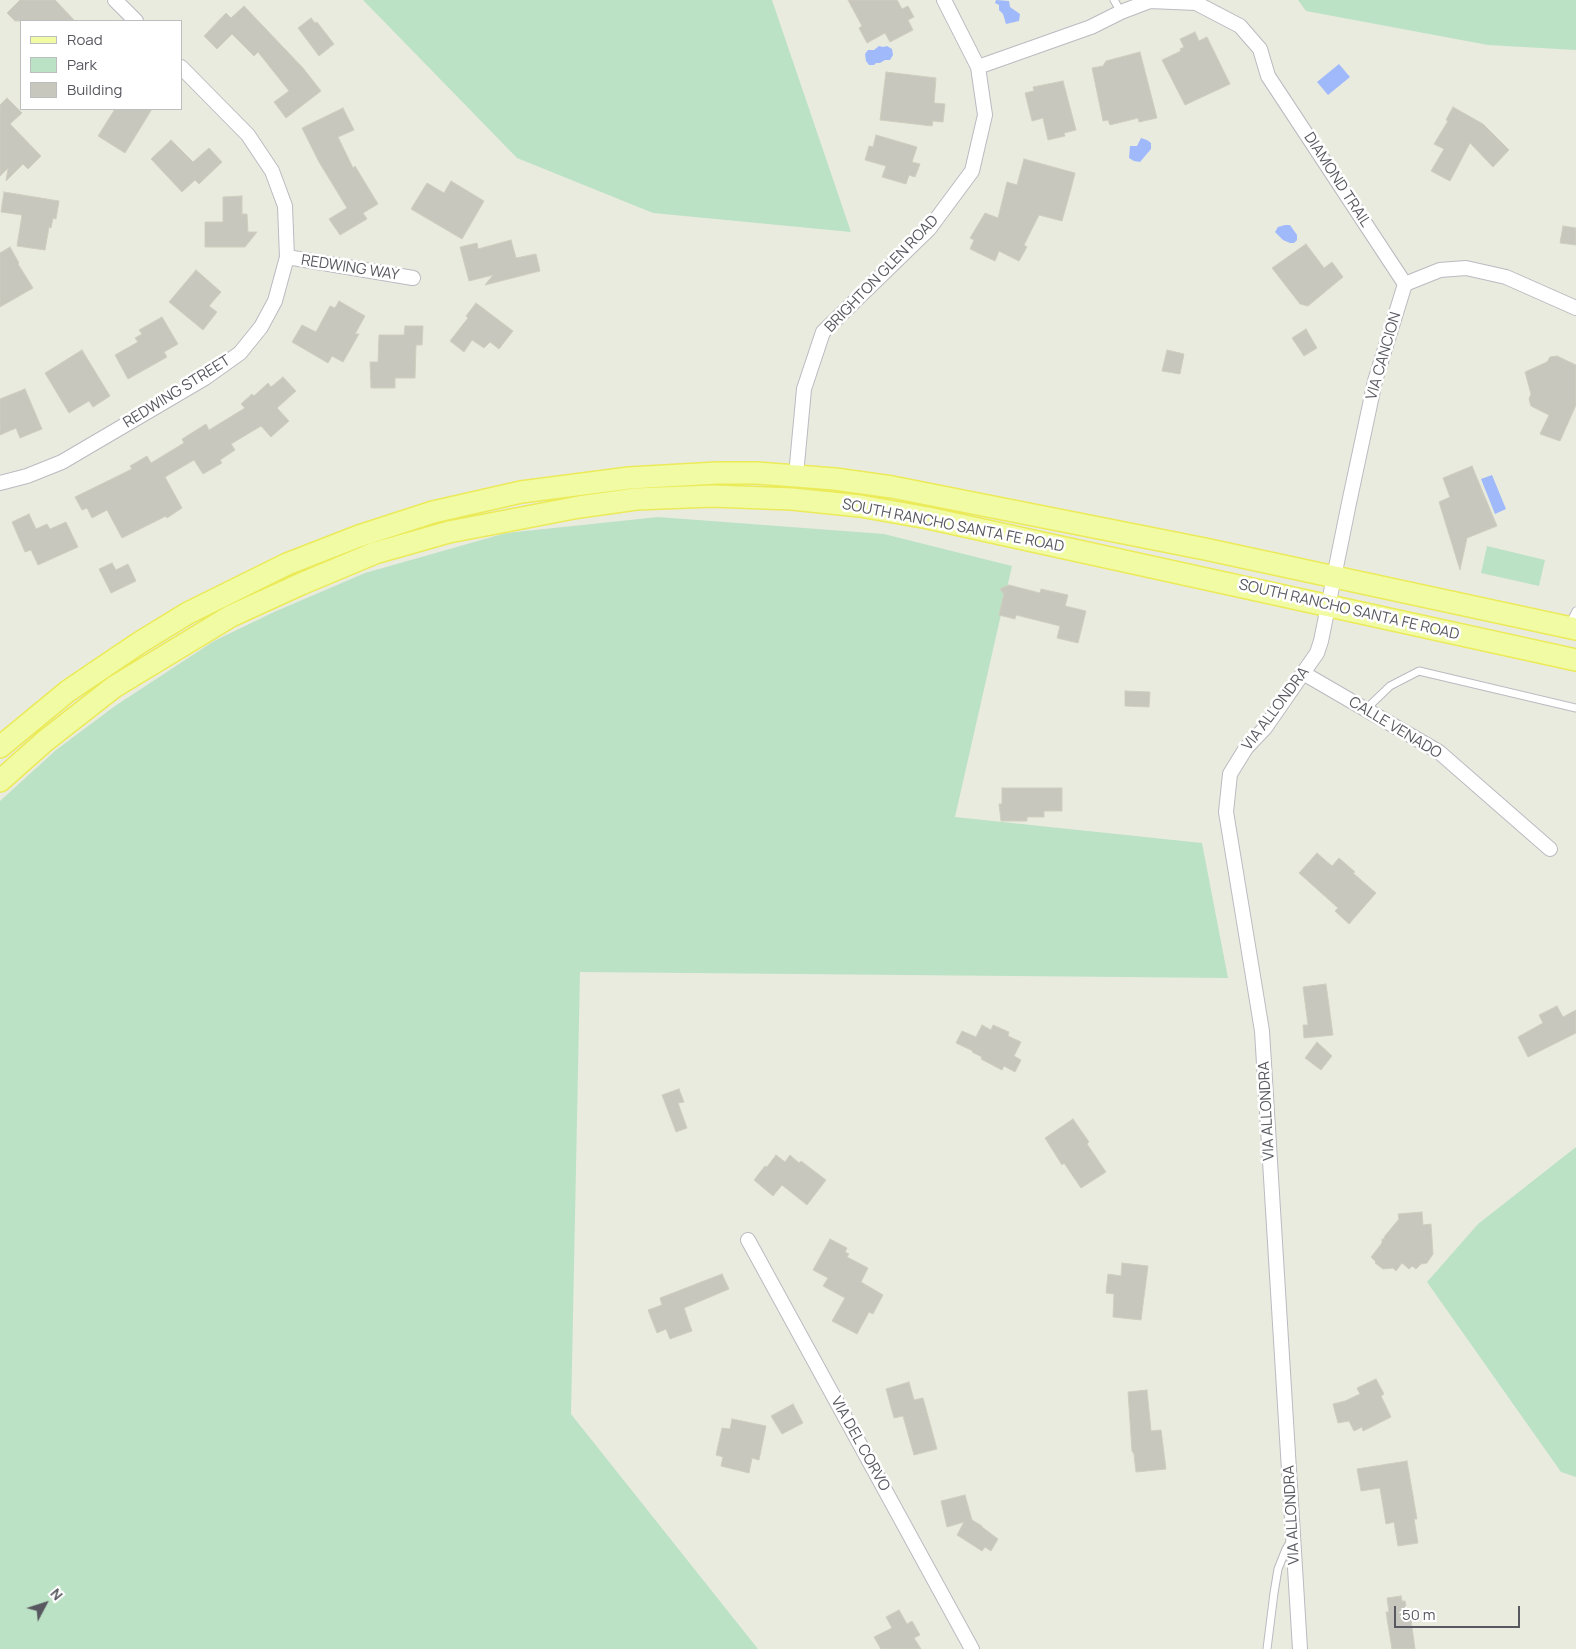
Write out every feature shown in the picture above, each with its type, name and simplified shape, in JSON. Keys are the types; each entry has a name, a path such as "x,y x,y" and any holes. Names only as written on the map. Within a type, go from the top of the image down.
{"main road":[{"name":"SOUTH RANCHO SANTA FE ROAD","path":"0,747 68,691 139,643 188,614 287,564 368,533 433,512 521,492 638,478 717,473 835,478 892,487 1205,549 1334,577 1573,622"},
{"name":"SOUTH RANCHO SANTA FE ROAD","path":"0,781 45,740 114,687 231,616 301,584 375,553 449,532 579,507 636,499 712,496 792,498 860,506 938,520 1576,660"}],"street":[{"path":"115,0 135,20"},
{"name":"BRIGHTON GLEN ROAD","path":"796,475 804,389 823,332 929,229 972,171 985,115 978,67 944,0"},
{"name":"DIAMOND TRAIL","path":"978,67 1091,27 1121,12 1150,1 1196,3 1240,26 1260,49 1268,76 1405,284"},
{"name":"REDWING STREET","path":"0,484 62,462 205,378 240,353 261,327 275,301 287,258 285,206 272,171 248,135 182,68"},
{"name":"REDWING WAY","path":"287,258 413,278"},
{"path":"1405,284 1440,270 1466,268 1506,277 1576,308"},
{"name":"VIA CANCION","path":"1328,605 1376,381 1405,284"},
{"name":"VIA ALLONDRA","path":"1300,1649 1262,1030 1226,812 1230,774 1246,748 1265,728 1317,653 1328,605"},
{"name":"CALLE VENADO","path":"1303,673 1439,752 1550,849"},
{"name":"VIA DEL CORVO","path":"748,1240 972,1649"}],"lane":[{"path":"1114,0 1121,12"},
{"path":"1366,709 1390,686 1419,671 1576,708"},
{"path":"1267,1649 1278,1569 1286,1549 1293,1539"}],"green space":[{"path":"363,0 772,0 851,232 653,213 517,158"},
{"path":"1298,0 1576,0 1576,50 1488,45 1306,11"},
{"path":"658,517 884,534 1012,566 955,817 1202,843 1228,978 580,972 571,1414 758,1649 0,1649 0,801 56,750 115,706 214,641 274,612 365,573 506,533"},
{"path":"1487,546 1545,560 1539,586 1481,573"},
{"path":"1576,1147 1576,1477 1561,1472 1427,1282 1478,1224"}],"water":[{"path":"996,0 1009,1 1010,7 1020,14 1019,21 1006,24 1003,14 999,10 999,5 995,3"},
{"path":"879,46 887,46 892,49 893,55 890,60 869,65 865,54 868,50 874,50"},
{"path":"1339,64 1350,77 1328,95 1317,82"},
{"path":"1141,138 1151,143 1151,149 1140,162 1134,161 1129,158 1130,146 1137,146"},
{"path":"1290,225 1297,235 1297,240 1294,243 1283,240 1275,232 1278,227"},
{"path":"1492,475 1506,509 1495,514 1481,479"}],"building":[{"path":"20,0 55,0 74,20 15,21 7,13"},
{"path":"848,0 897,0 902,9 908,6 914,17 908,20 913,30 890,42 885,33 867,43 859,28 862,26"},
{"path":"244,6 303,68 321,91 286,118 274,102 289,91 258,52 254,56 232,34 217,49 204,36 226,13 231,18"},
{"path":"311,18 315,23 317,22 334,44 319,56 298,28"},
{"path":"1195,32 1199,41 1207,37 1230,84 1185,105 1162,60 1181,51 1180,49 1184,47 1180,39"},
{"path":"1140,52 1157,118 1139,122 1138,118 1110,125 1108,120 1103,121 1092,68 1103,66 1106,61"},
{"path":"886,72 936,78 934,103 945,104 943,122 933,121 932,126 880,120"},
{"path":"1063,81 1076,130 1064,133 1065,136 1048,140 1043,118 1032,121 1025,93 1034,91 1033,87"},
{"path":"7,98 22,113 10,124 41,156 28,169 23,164 6,181 8,168 0,176 0,105"},
{"path":"1453,107 1483,124 1509,150 1493,167 1470,143 1450,181 1431,171 1444,149 1434,144 1448,121 1446,120"},
{"path":"343,108 354,130 338,137 353,168 355,166 378,204 363,213 367,219 340,235 329,219 347,208 319,162 302,128"},
{"path":"114,110 151,110 125,153 98,136"},
{"path":"876,135 917,147 912,162 920,164 915,177 909,175 906,184 882,177 886,166 865,160 869,146 873,147"},
{"path":"171,140 193,162 209,148 222,162 199,184 195,180 182,192 151,159"},
{"path":"1024,159 1075,173 1062,221 1039,215 1024,245 1027,247 1019,261 999,251 995,261 970,249 974,240 970,238 985,213 998,218 1007,182 1017,185"},
{"path":"451,181 484,201 462,239 411,209 427,183 444,193"},
{"path":"4,192 59,201 56,219 53,218 51,228 49,227 45,250 17,246 22,215 1,212"},
{"path":"242,196 242,214 247,214 248,232 257,232 245,247 205,247 205,222 223,222 223,197"},
{"path":"1563,226 1576,228 1576,245 1560,243"},
{"path":"511,240 516,258 536,254 540,271 485,285 493,275 469,281 460,247 477,243 478,249"},
{"path":"1306,244 1324,268 1332,262 1343,277 1308,306 1300,304 1272,268"},
{"path":"10,247 33,288 0,307 0,253"},
{"path":"196,270 221,292 209,306 217,312 203,330 169,302"},
{"path":"339,301 365,316 355,334 359,334 343,362 332,356 328,363 292,342 302,325 316,332 330,306 335,308"},
{"path":"476,303 513,331 499,349 490,342 484,348 472,340 464,352 450,341 468,318 466,316"},
{"path":"162,317 178,344 164,352 167,357 128,379 115,355 138,342 135,338 142,334 139,330"},
{"path":"405,326 423,326 422,345 416,345 415,378 395,378 395,388 371,388 370,362 378,362 379,335 404,335"},
{"path":"1306,329 1317,348 1304,356 1292,338"},
{"path":"82,350 110,396 93,407 89,401 69,413 45,373"},
{"path":"1167,350 1184,354 1180,374 1162,371"},
{"path":"1557,356 1576,365 1576,405 1560,441 1540,434 1549,415 1531,406 1529,399 1531,394 1525,372 1547,362 1550,357"},
{"path":"283,377 296,391 277,408 289,421 271,437 261,426 231,444 235,450 220,460 222,463 203,474 194,460 165,477 182,508 167,518 166,516 122,538 107,510 92,518 87,508 82,510 75,497 132,469 130,466 147,456 151,463 184,443 182,439 206,424 209,430 245,408 241,404 252,394 254,396 268,383 271,387"},
{"path":"25,389 42,429 20,438 16,428 0,435 0,399"},
{"path":"1472,466 1497,526 1467,538 1460,570 1439,502 1450,497 1443,478"},
{"path":"29,514 36,529 47,524 50,529 66,522 78,547 38,565 31,550 25,552 12,522"},
{"path":"112,563 116,570 128,564 136,581 111,593 99,569"},
{"path":"1009,585 1040,593 1041,589 1068,595 1065,606 1086,611 1078,643 1057,638 1060,626 1016,615 1015,619 999,615 1004,594 1000,589"},
{"path":"1125,691 1150,692 1149,707 1125,706"},
{"path":"1002,788 1062,788 1062,811 1044,811 1044,817 1027,817 1027,821 1001,821 999,804 1002,804"},
{"path":"1317,853 1332,866 1339,858 1376,893 1349,924 1335,911 1338,908 1299,873"},
{"path":"1326,984 1333,1035 1304,1038 1303,1025 1308,1025 1303,987"},
{"path":"1557,1006 1563,1017 1576,1010 1576,1033 1528,1057 1518,1037 1543,1023 1539,1015"},
{"path":"982,1025 991,1030 993,1025 1009,1032 1008,1036 1021,1042 1014,1056 1021,1060 1015,1072 1004,1066 1002,1070 981,1059 982,1057 973,1051 956,1043 962,1031 976,1037"},
{"path":"1317,1042 1332,1056 1321,1070 1305,1058"},
{"path":"679,1089 684,1102 678,1103 687,1128 676,1132 662,1095"},
{"path":"1073,1119 1106,1172 1081,1188 1064,1163 1062,1165 1045,1138"},
{"path":"776,1155 785,1162 790,1155 826,1180 807,1205 782,1185 773,1196 754,1180"},
{"path":"1422,1212 1423,1225 1431,1224 1433,1254 1427,1263 1421,1264 1416,1269 1412,1266 1409,1269 1402,1263 1396,1271 1393,1268 1383,1269 1375,1263 1371,1257 1382,1243 1382,1239 1385,1239 1384,1237 1399,1219 1398,1214"},
{"path":"830,1239 847,1248 845,1252 849,1254 847,1257 868,1268 861,1282 883,1295 873,1314 869,1312 857,1334 832,1321 845,1298 823,1286 828,1278 813,1270"},
{"path":"1122,1263 1148,1266 1141,1320 1113,1317 1114,1294 1106,1293 1108,1274 1121,1276"},
{"path":"722,1274 729,1289 684,1308 692,1331 670,1339 666,1329 657,1333 648,1310 662,1305 660,1298"},
{"path":"1376,1379 1384,1394 1381,1396 1391,1417 1363,1431 1362,1427 1354,1431 1349,1421 1338,1423 1333,1404 1360,1394 1357,1388"},
{"path":"909,1382 914,1400 923,1398 937,1449 914,1455 903,1416 894,1418 886,1389"},
{"path":"1147,1390 1151,1431 1161,1430 1166,1469 1136,1472 1132,1451 1128,1392"},
{"path":"793,1404 803,1423 782,1434 771,1416"},
{"path":"732,1419 766,1426 759,1460 752,1458 749,1473 721,1466 723,1457 716,1455 722,1428 730,1429"},
{"path":"1407,1461 1417,1519 1414,1519 1418,1543 1398,1546 1394,1522 1386,1524 1380,1488 1361,1491 1357,1469"},
{"path":"965,1495 972,1520 998,1539 991,1551 985,1547 982,1551 957,1535 964,1522 947,1527 941,1501"},
{"path":"1401,1596 1402,1601 1405,1601 1409,1620 1411,1620 1415,1649 1392,1649 1386,1612 1389,1612 1387,1598"},
{"path":"899,1610 907,1624 912,1621 920,1635 914,1638 921,1649 881,1649 874,1637 892,1628 886,1617"}]}
